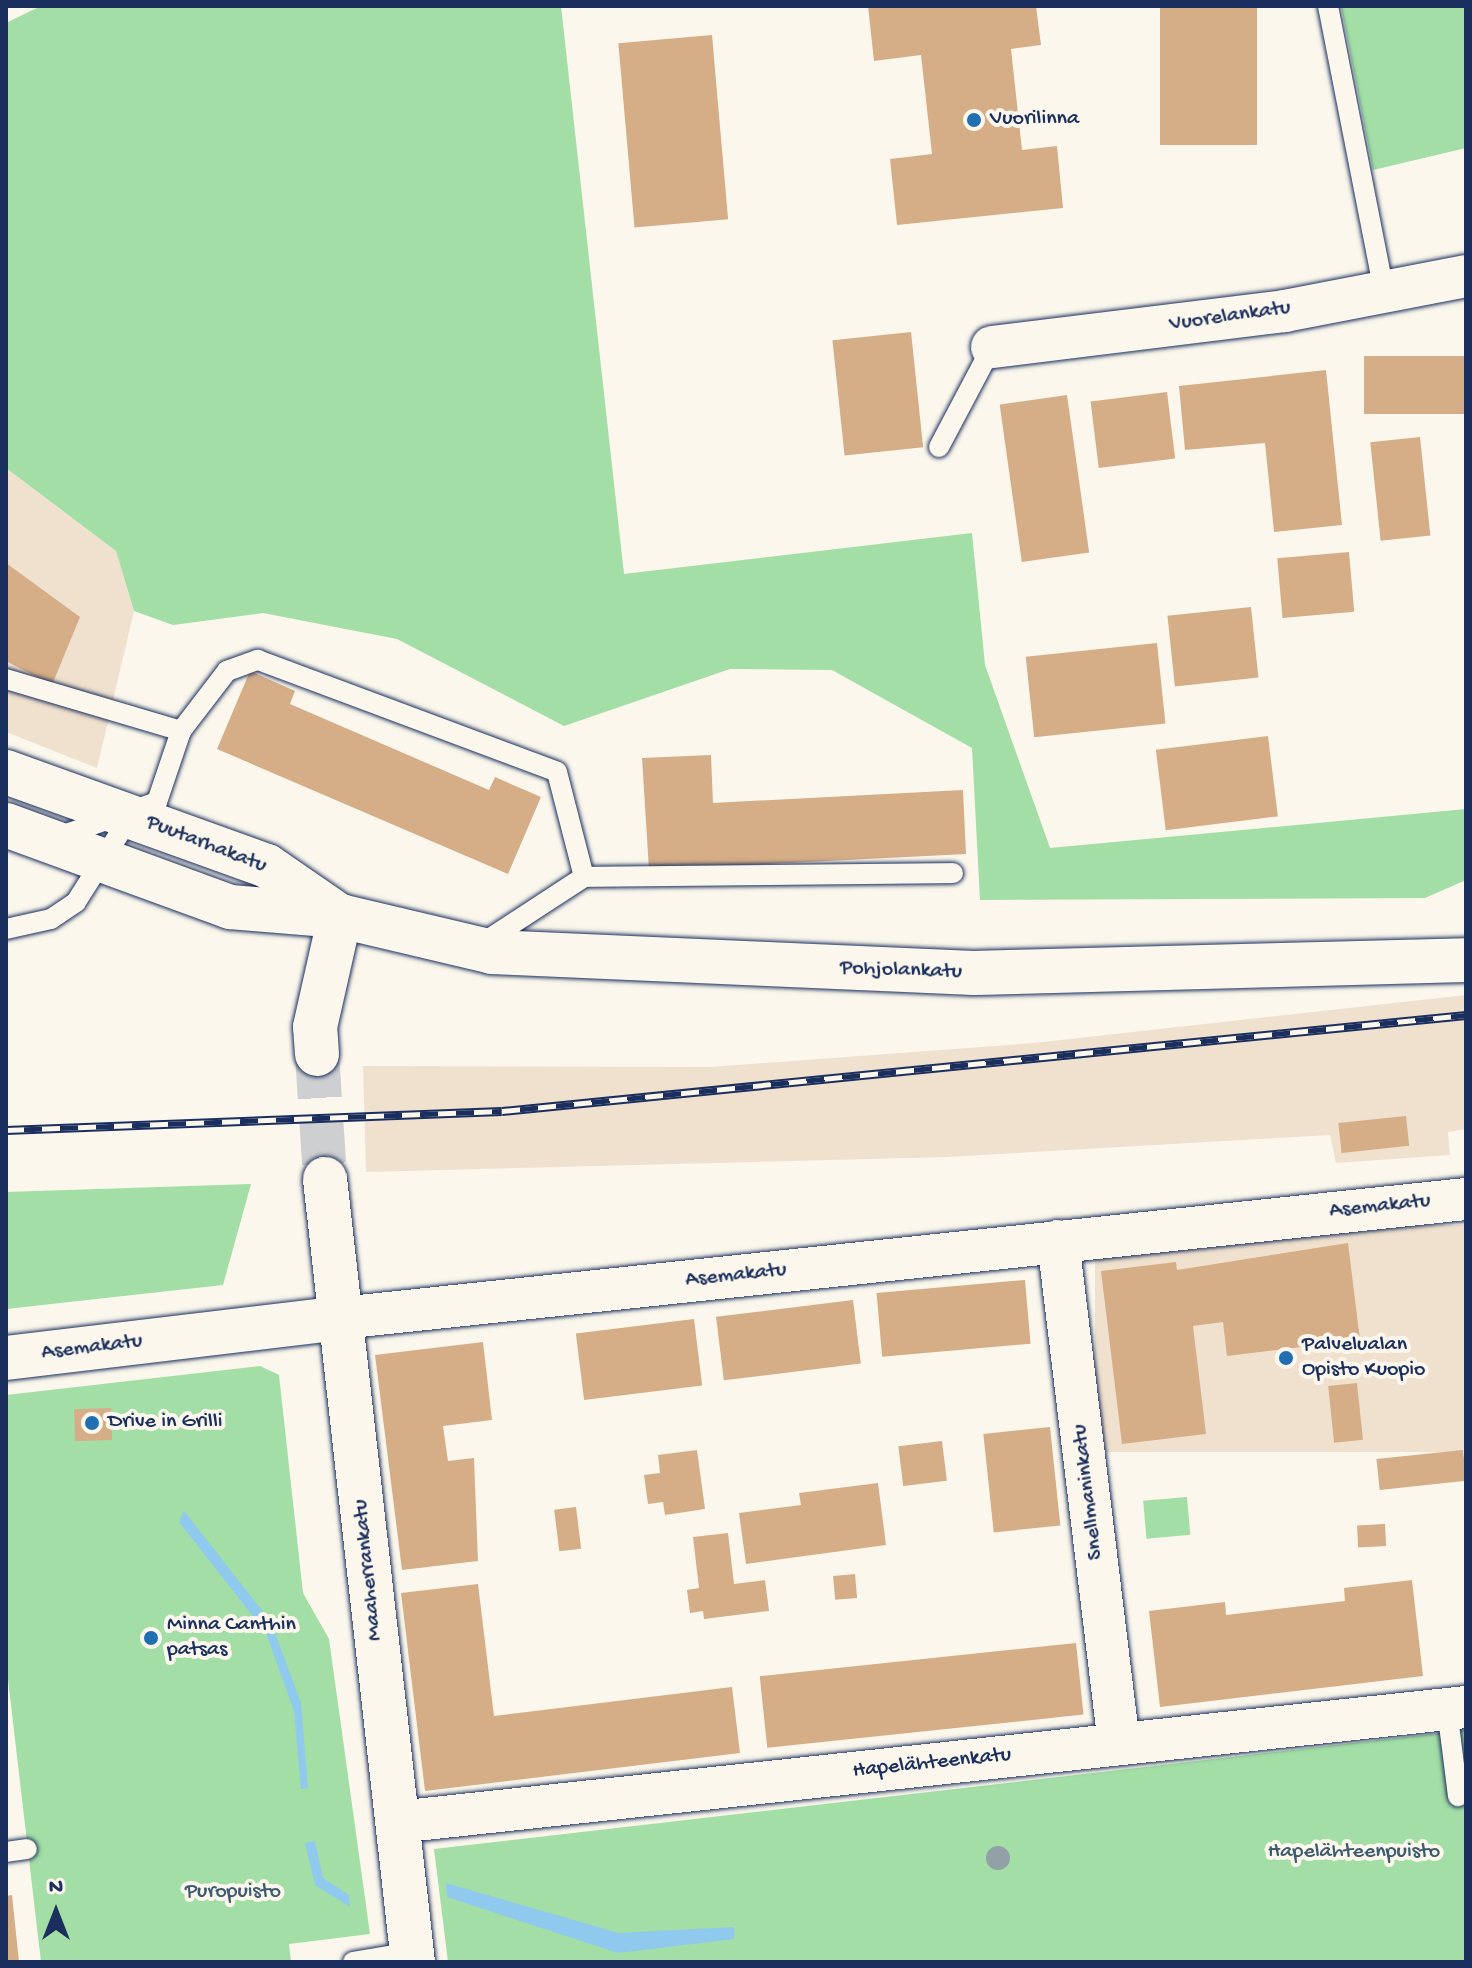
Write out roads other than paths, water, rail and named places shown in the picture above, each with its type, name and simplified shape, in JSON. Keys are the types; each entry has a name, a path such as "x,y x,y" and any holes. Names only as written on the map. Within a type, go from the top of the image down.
{"main road":[{"name":"Puutarhakatu","path":"6,772 267,866 340,916"},
{"name":"Puutarhakatu","path":"6,825 230,907 340,916"},
{"name":"Pohjolankatu","path":"340,916 475,948 637,962 974,973 1369,968 1466,960"},
{"path":"317,1054 315,1027 340,916"},
{"name":"Maaherrankatu","path":"325,1179 412,1957"},
{"name":"Asemakatu","path":"6,1358 341,1318"}],"street":[{"name":"Vuorelankatu","path":"992,347 1285,311 1383,287 1466,276"},
{"name":"Asemakatu","path":"341,1318 1466,1199"},
{"name":"Snellmaninkatu","path":"1058,1241 1119,1744"},
{"name":"Hapelähteenkatu","path":"397,1822 1456,1708"}],"lane":[{"path":"1328,6 1383,287"},
{"path":"939,447 992,347"},
{"path":"47,840 130,817 157,802 181,731 227,671 258,660 557,772 584,877"},
{"path":"6,679 181,731"},
{"path":"6,929 51,919 76,902 107,861 130,817"},
{"path":"475,948 584,877 953,873"},
{"path":"1456,1708 1458,1796"},
{"path":"6,1852 27,1849"},
{"path":"353,1962 412,1957"}],"water":[{"path":"184,1511 271,1622 301,1703 308,1788 301,1789 294,1711 266,1633 179,1522"},
{"path":"315,1841 323,1878 349,1895 350,1907 315,1885 305,1843"},
{"path":"446,1883 619,1933 734,1927 734,1939 618,1953 447,1897"}],"tunnel":[{"path":"317,1054 325,1179"}],"railway":[{"path":"6,1130 502,1111 1466,1015"}],"place":[{"name":"Vuorilinna","path":"974,120"},
{"name":"Palvelualan Opisto Kuopio","path":"1286,1358"},
{"name":"Drive in Grilli","path":"92,1423"},
{"name":"Minna Canthin patsas","path":"151,1638"}],"park label":[{"name":"Hapelähteenpuisto","path":"1354,1853"},
{"name":"Puropuisto","path":"233,1893"}]}
